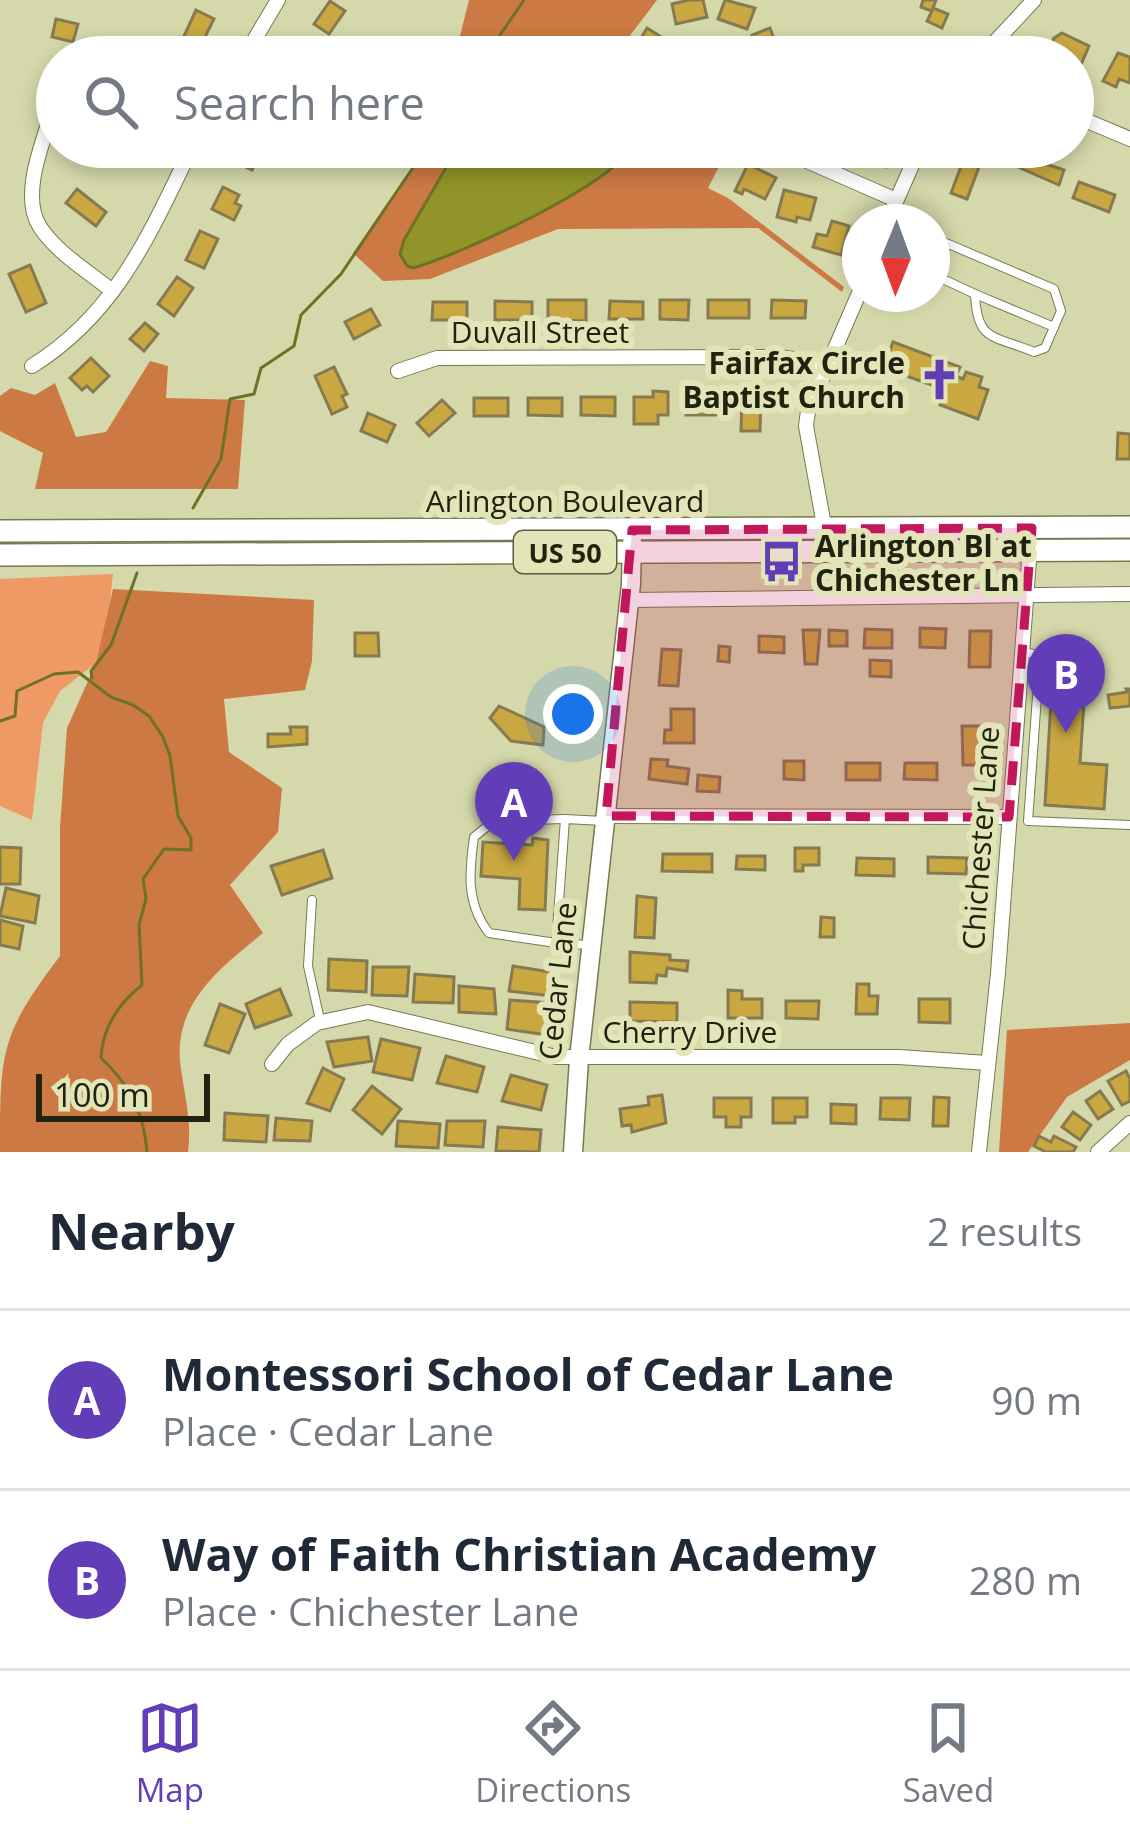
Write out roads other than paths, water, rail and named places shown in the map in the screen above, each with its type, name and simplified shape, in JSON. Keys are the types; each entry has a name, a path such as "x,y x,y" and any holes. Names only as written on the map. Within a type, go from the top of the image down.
{"main road":[{"name":"Arlington Boulevard","path":"1031,539 1130,527"},
{"name":"Arlington Boulevard","path":"0,531 632,541"},
{"name":"Arlington Boulevard","path":"0,555 632,541 1031,539 1130,550"},
{"name":"Cedar Lane","path":"573,1152 632,541"}],"street":[{"path":"257,36 278,0"},
{"path":"1000,36 1034,0"},
{"path":"1094,124 1130,139"},
{"path":"38,168 33,212 45,234 112,291"},
{"path":"32,366 69,344 112,291 151,235 182,168"},
{"path":"823,168 896,200"},
{"path":"894,204 910,168"},
{"path":"825,540 806,426 851,312"},
{"name":"Duvall Street","path":"398,371 437,358 779,357 828,364"},
{"name":"Chichester Lane","path":"979,1152 1031,539"},
{"path":"629,600 1130,594"},
{"path":"606,819 1009,817"},
{"name":"Cherry Drive","path":"320,1022 350,1012 386,1013 536,1054 579,1058 899,1057 988,1063"},
{"path":"272,1064 288,1044 320,1022"},
{"path":"1098,1152 1130,1124"}],"lane":[{"path":"950,245 1054,290 1061,311 1045,348 1034,352 982,330 976,322 975,294"},
{"path":"950,282 1054,327"},
{"path":"1021,652 1040,655 1028,821"},
{"path":"1009,817 1130,825"},
{"path":"556,943 565,819"},
{"path":"591,946 489,934 477,918 468,875 474,837 494,821 606,819"},
{"path":"312,900 308,966 320,1022"}],"waterway":[{"path":"499,36 524,0"},
{"path":"193,508 221,459 230,399 254,394 261,368 294,346 301,315 341,274 413,168"},
{"path":"92,678 91,671 111,645 137,573"},
{"path":"0,721 15,716 17,691 54,674 78,672 111,697 149,716 170,756 178,816 191,838 191,850 164,849 143,879 142,985 113,1017 101,1058 134,1100 147,1152"}],"place":[{"name":"Fairfax Circle Baptist Church","path":"939,379"},
{"name":"Arlington Bl at Chichester Ln","path":"781,562"},
{"name":"Way of Faith Christian Academy","path":"1066,733"},
{"name":"Montessori School of Cedar Lane","path":"514,861"}]}
